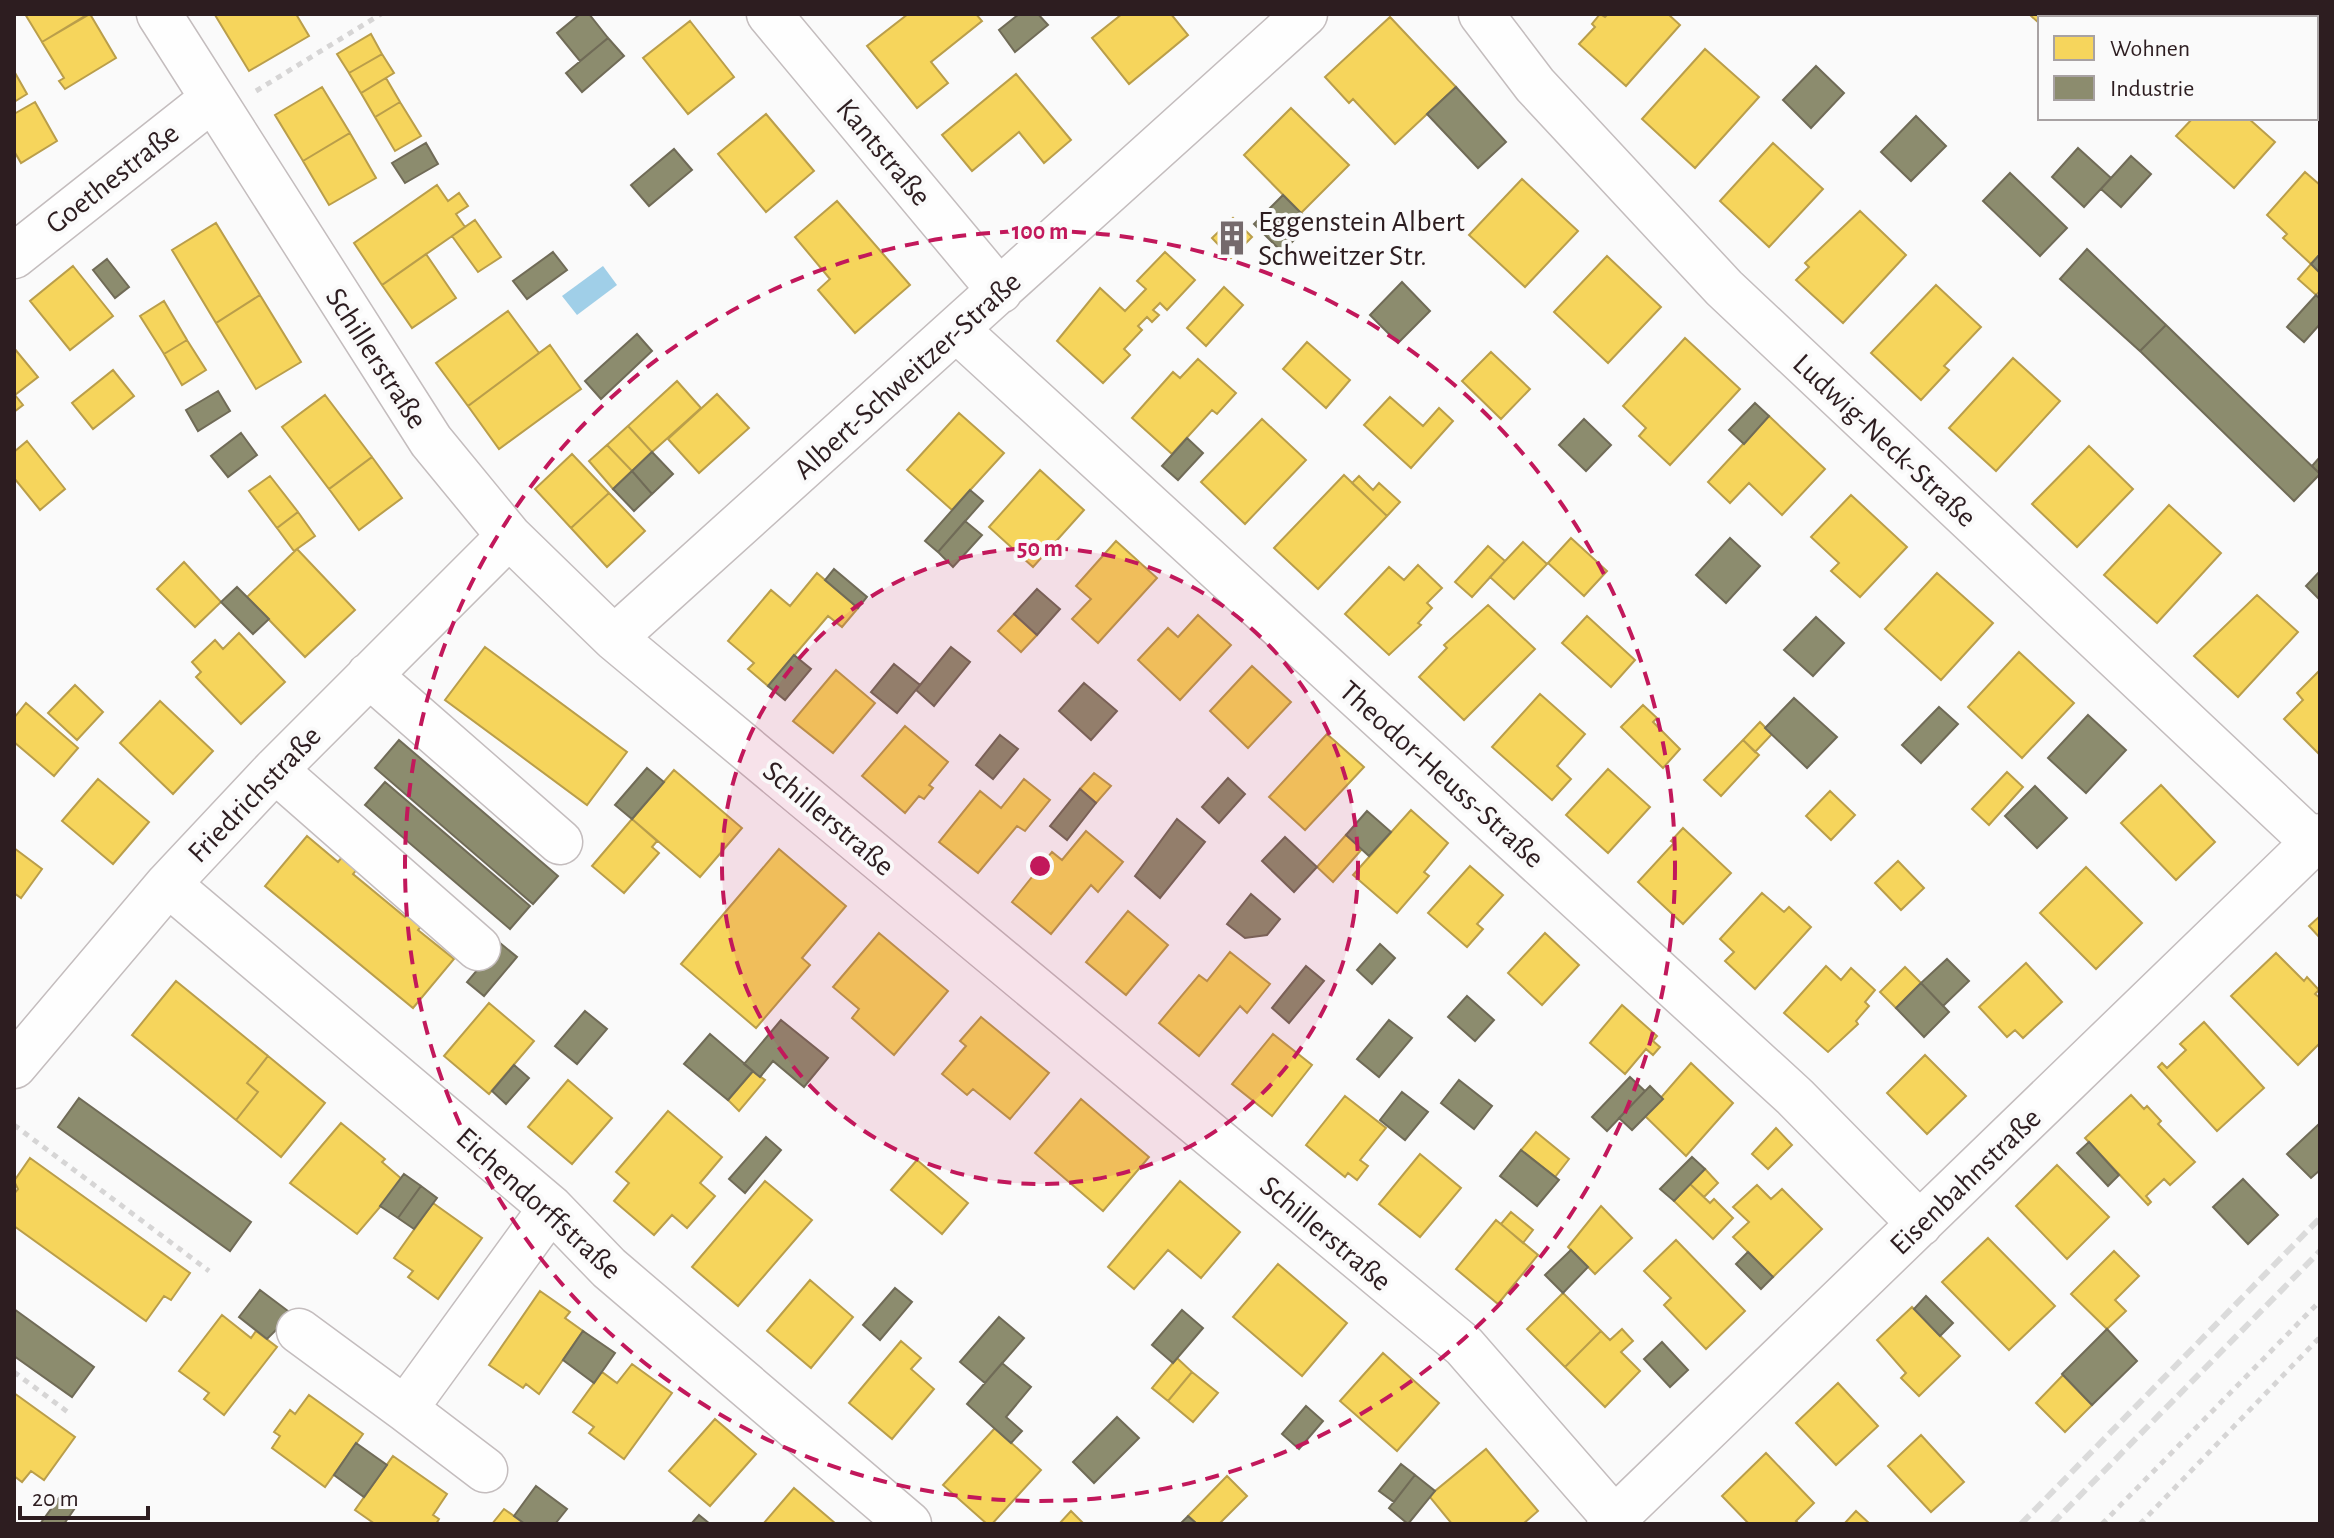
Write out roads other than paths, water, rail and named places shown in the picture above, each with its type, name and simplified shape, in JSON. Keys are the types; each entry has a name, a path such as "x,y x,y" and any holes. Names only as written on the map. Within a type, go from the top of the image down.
{"street":[{"name":"Schillerstraße","path":"159,14 215,107 431,441 509,536 614,638 1464,1346 1612,1521"},
{"name":"Kantstraße","path":"769,14 1000,291"},
{"name":"Albert-Schweitzer-Straße","path":"614,638 1305,14"},
{"name":"Ludwig-Neck-Straße","path":"1481,14 1535,85 1724,288 2317,840"},
{"name":"Goethestraße","path":"14,256 215,107"},
{"name":"Theodor-Heuss-Straße","path":"957,330 1795,1097 1920,1224"},
{"name":"Friedrichstraße","path":"14,1066 168,884 275,770 509,536"},
{"path":"369,675 560,842"},
{"path":"275,770 478,948"},
{"name":"Eisenbahnstraße","path":"1612,1521 2317,840"},
{"name":"Eichendorffstraße","path":"168,884 551,1208 609,1268 909,1524"},
{"path":"405,1409 551,1208"},
{"path":"299,1331 485,1470"}],"water":[{"path":"603,266 617,285 577,315 562,296"}],"railway":[{"path":"2021,1524 2320,1218"},
{"path":"2052,1524 2320,1251"}],"place":[{"name":"Eggenstein Albert Schweitzer Str.","path":"1232,238"}]}
